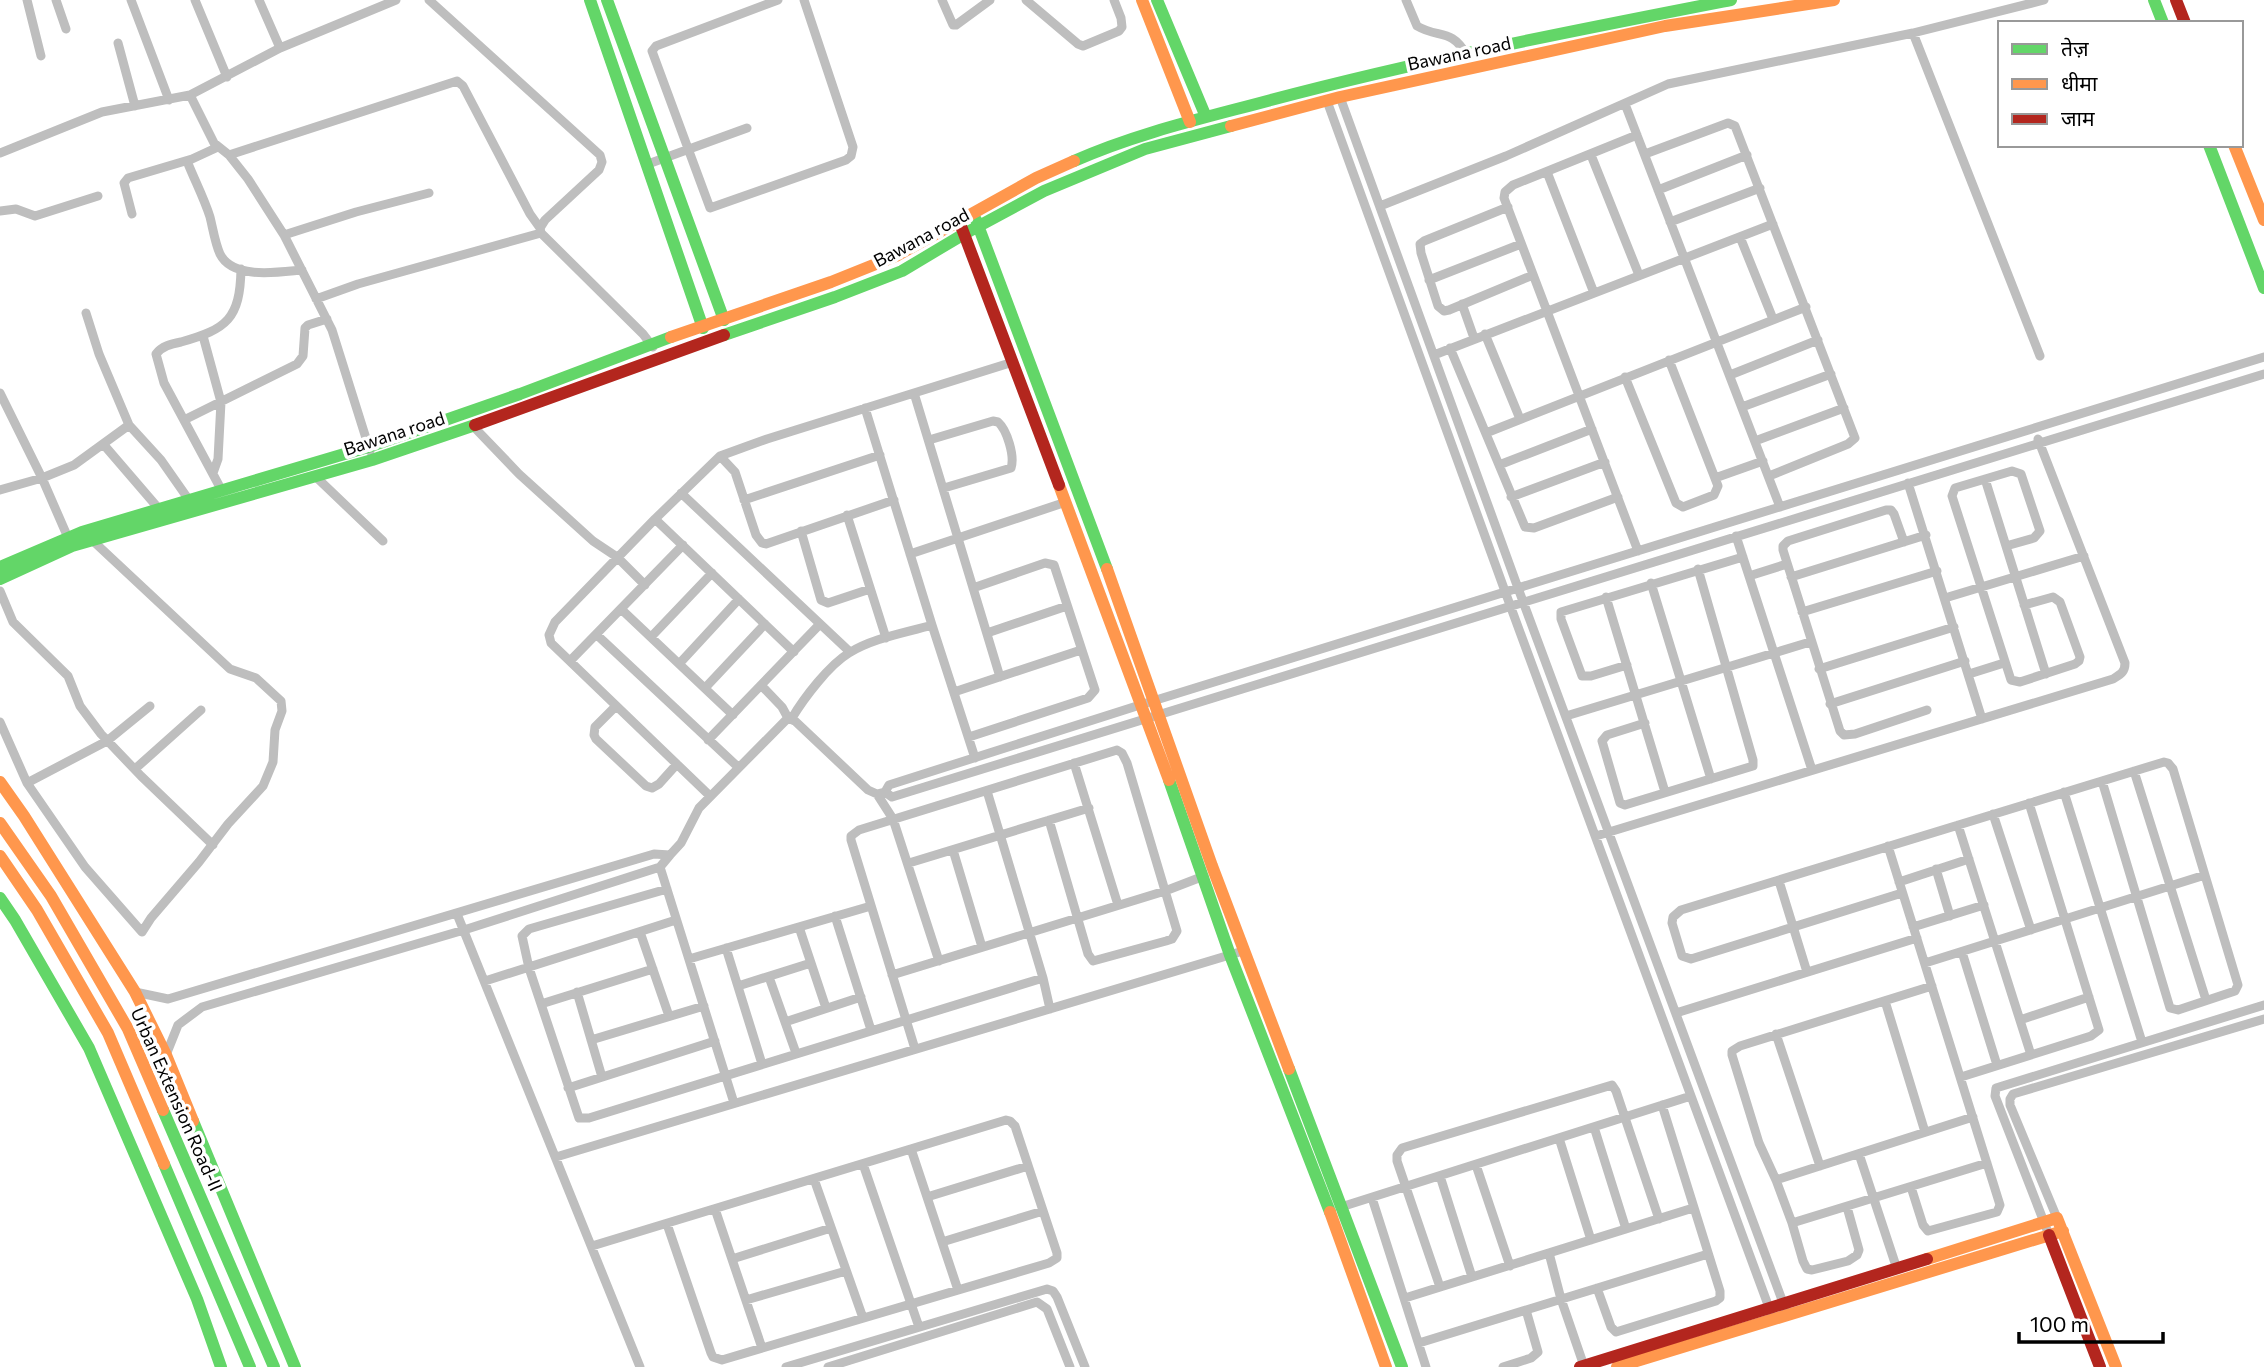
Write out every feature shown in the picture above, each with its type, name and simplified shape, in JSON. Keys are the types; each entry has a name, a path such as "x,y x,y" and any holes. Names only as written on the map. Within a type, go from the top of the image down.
{"main road":[{"path":"590,0 703,328"},
{"path":"607,0 724,320"},
{"path":"1142,0 1190,122"},
{"path":"1157,0 1206,117"},
{"name":"Bawana road","path":"0,567 188,500 473,426 659,357 835,297 902,271 962,227 973,213 1036,178 1104,148 1206,117 1321,88 1466,54 1676,9 1731,0"},
{"name":"Bawana road","path":"0,579 70,542 92,540 314,476 652,344 703,328 889,259 962,227 978,226 1044,191 1133,153 1340,97 1665,26 1834,0"},
{"path":"2154,0 2162,21"},
{"path":"2176,0 2184,21"},
{"path":"2210,147 2264,288"},
{"path":"2235,147 2264,220"},
{"path":"973,213 1155,701 1212,866 1402,1367"},
{"path":"962,227 1204,876 1230,955 1336,1228 1386,1367"},
{"path":"0,782 135,992 166,1055 295,1367"},
{"name":"Urban Extension Road-II","path":"0,823 51,897 128,1029 274,1367"},
{"name":"Urban Extension Road-II","path":"0,856 37,910 108,1033 250,1367"},
{"path":"0,898 89,1048 197,1299 221,1367"},
{"path":"1582,1366 1785,1309 2060,1224 2116,1367"},
{"path":"1785,1309 1897,1269 2046,1229"},
{"path":"2046,1229 2100,1367"},
{"path":"1617,1367 1771,1313"}],"street":[{"path":"27,0 41,56"},
{"path":"56,0 66,29"},
{"path":"131,0 169,100"},
{"path":"195,0 227,77"},
{"path":"260,0 280,48"},
{"path":"0,153 102,112 190,95 280,48 396,0"},
{"path":"429,0 600,155 602,162 599,170 545,220 541,231"},
{"path":"778,0 653,48 652,56 708,205 713,209 851,156 853,147 804,0"},
{"path":"942,0 953,25 990,0"},
{"path":"1026,0 1083,46 1119,31 1122,27 1114,0"},
{"path":"1406,0 1417,26 1453,37 1466,54"},
{"path":"1380,205 1506,156 1668,84 1913,33 2045,0"},
{"path":"1913,33 2040,356"},
{"path":"118,43 135,106"},
{"path":"229,155 457,80 463,86 541,231 652,344 659,357"},
{"path":"190,95 211,138 248,179 284,235 327,319 335,337 370,453"},
{"path":"1340,97 1785,1309"},
{"path":"1327,102 1771,1313"},
{"path":"1625,104 1780,507"},
{"path":"1645,154 1728,123 1735,126 1760,188 1854,433 1853,442 1769,476"},
{"path":"648,164 747,128"},
{"path":"1637,135 1508,188 1504,198 1638,551"},
{"path":"132,214 124,187 125,180 187,161 218,147"},
{"path":"1591,155 1639,275"},
{"path":"1658,190 1747,155"},
{"path":"187,161 209,215 221,256 227,263 257,273 302,270"},
{"path":"1547,172 1594,293"},
{"path":"1670,222 1760,188"},
{"path":"284,235 429,193"},
{"path":"0,211 16,209 35,216 98,196"},
{"path":"1508,207 1424,241 1420,248 1429,280 1441,309 1449,310 1533,275"},
{"path":"1434,355 1773,224"},
{"path":"316,299 358,284 541,231"},
{"path":"1740,237 1773,319"},
{"path":"1429,280 1521,244"},
{"path":"222,491 164,383 156,354 165,346 203,335 230,318 241,293 241,269"},
{"path":"1462,304 1474,338"},
{"path":"1486,433 1805,307"},
{"path":"86,313 99,354 129,425 161,460 188,500"},
{"path":"184,420 301,360 305,328 327,319"},
{"path":"1485,334 1520,419"},
{"path":"203,335 222,402 218,459 213,473"},
{"path":"1730,375 1818,340"},
{"path":"1450,348 1522,523 1528,529 1618,497"},
{"path":"881,793 889,785 1140,705 2264,357"},
{"path":"1625,377 1672,496 1679,506 1683,507 1714,495 1718,486 1669,360"},
{"path":"710,796 549,639 552,626 617,557 720,456 1013,362"},
{"path":"1742,407 1831,374"},
{"path":"761,685 790,718 868,790 892,797 2264,374"},
{"path":"0,393 70,542"},
{"path":"914,393 1000,677"},
{"path":"865,408 975,758"},
{"path":"1755,441 1844,408"},
{"path":"929,440 993,421 1004,428 1013,460 1012,468 944,488"},
{"path":"0,490 74,465 129,425"},
{"path":"473,426 527,481 593,541 617,557 645,585"},
{"path":"1596,836 2113,679 2121,674 2125,663 2035,428"},
{"path":"1499,465 1592,429"},
{"path":"104,445 159,509"},
{"path":"744,500 880,455"},
{"path":"720,456 735,471 756,535 762,543 766,544 894,500"},
{"path":"1716,478 1763,461"},
{"path":"1511,497 1605,462"},
{"path":"2006,546 2034,538 2040,531 2021,474 2012,471 1955,488 1952,496 2009,676 2015,682 2079,661 2080,657 2057,598 2024,605"},
{"path":"314,476 383,541"},
{"path":"1986,479 2046,674"},
{"path":"1908,483 1982,719"},
{"path":"681,493 850,652"},
{"path":"910,554 1066,502"},
{"path":"1904,542 1894,514 1891,510 1886,510 1788,541 1783,546 1810,642 1840,731 1849,735 1927,710"},
{"path":"847,515 886,638"},
{"path":"655,519 794,652"},
{"path":"801,531 821,600 828,603 870,589"},
{"path":"1791,577 1926,535"},
{"path":"1736,536 1812,770"},
{"path":"0,722 27,783 85,867 142,932 266,780 273,762 274,736 282,711 281,701 256,678 230,668 92,540"},
{"path":"570,661 683,545"},
{"path":"1627,666 1591,677 1582,677 1561,612 1743,556"},
{"path":"1945,598 2084,556"},
{"path":"969,737 1088,698 1095,690 1056,569 1050,563 973,587"},
{"path":"1749,576 1787,565"},
{"path":"1645,723 1607,735 1602,741 1620,803 1625,805 1753,766 1698,569"},
{"path":"1802,612 1937,571"},
{"path":"651,637 712,573"},
{"path":"1651,583 1712,779"},
{"path":"0,591 13,622 68,676 80,706 107,741 213,845"},
{"path":"1606,597 1665,792"},
{"path":"679,664 739,599"},
{"path":"987,633 1067,606"},
{"path":"621,609 733,715"},
{"path":"705,688 765,624"},
{"path":"708,740 819,625"},
{"path":"166,1055 178,1025 202,1007 464,930 660,867 681,843 694,816 710,796 790,718 809,692 850,652 932,625"},
{"path":"1819,669 1954,627"},
{"path":"597,635 738,767"},
{"path":"1566,716 1810,642"},
{"path":"954,692 1081,650"},
{"path":"1830,704 1965,661"},
{"path":"1969,674 2004,663"},
{"path":"27,783 107,741 150,706"},
{"path":"616,706 595,727 594,735 626,767 646,786 652,788 677,765"},
{"path":"135,769 201,710"},
{"path":"915,1049 850,840 859,830 1117,750 1125,757 1177,931 1172,939 1093,961 1088,954 1049,820"},
{"path":"1902,892 1690,959 1680,952 1672,923 1672,917 1676,913 1888,846 2164,762 2171,765 2238,985 2235,991 2178,1010 2170,1008 2102,781"},
{"path":"1074,763 1118,905"},
{"path":"2134,771 2206,1000"},
{"path":"987,791 1050,1009"},
{"path":"2064,792 2142,1042"},
{"path":"881,793 909,863 939,961"},
{"path":"1961,1077 2099,1030 2029,803"},
{"path":"909,863 1089,808"},
{"path":"1993,814 2031,930"},
{"path":"1958,825 2031,1055"},
{"path":"1888,846 2000,1205 1997,1212 1928,1231 1923,1226 1911,1187"},
{"path":"953,850 982,947"},
{"path":"135,992 168,999 654,854 670,855"},
{"path":"1899,881 1969,859"},
{"path":"660,867 734,1103"},
{"path":"1936,869 1950,916"},
{"path":"1925,963 2205,875"},
{"path":"892,975 1165,891 1204,876"},
{"path":"1779,881 1807,972"},
{"path":"667,889 524,932 521,941 528,968 576,1114 582,1119 1043,978"},
{"path":"1913,927 1984,905"},
{"path":"689,959 871,906"},
{"path":"457,914 640,1367"},
{"path":"835,916 871,1030"},
{"path":"485,981 676,920"},
{"path":"799,927 826,1008"},
{"path":"640,932 669,1016"},
{"path":"1676,1013 1917,938"},
{"path":"726,948 762,1064"},
{"path":"556,1157 1244,951"},
{"path":"1962,952 1997,1065"},
{"path":"738,986 811,963"},
{"path":"541,1004 653,969"},
{"path":"769,976 796,1053"},
{"path":"1847,1207 1859,1250 1857,1255 1848,1261 1807,1269 1776,1180 1756,1136 1732,1055 1735,1048 1932,986"},
{"path":"577,992 603,1077"},
{"path":"785,1022 861,997"},
{"path":"2020,1020 2089,997"},
{"path":"1885,1001 1925,1132"},
{"path":"2046,1229 1995,1096 1996,1087 2264,1005"},
{"path":"592,1040 704,1006"},
{"path":"2060,1224 2010,1105 2013,1094 2264,1019"},
{"path":"1776,1034 1820,1166"},
{"path":"568,1088 715,1041"},
{"path":"1440,1287 1396,1155 1402,1148 1608,1085 1614,1087 1659,1219"},
{"path":"1341,1208 1691,1096"},
{"path":"1597,1288 1611,1327 1616,1332 1623,1332 1720,1298 1662,1105"},
{"path":"1776,1180 1972,1117"},
{"path":"592,1246 1010,1121 1015,1126 1057,1258 722,1360 713,1357 667,1224"},
{"path":"1594,1127 1626,1229"},
{"path":"1559,1138 1591,1240"},
{"path":"911,1149 958,1290"},
{"path":"1859,1154 1897,1269"},
{"path":"1792,1223 1987,1163"},
{"path":"863,1164 919,1327"},
{"path":"1476,1165 1510,1266"},
{"path":"927,1197 1028,1166"},
{"path":"1440,1176 1472,1277"},
{"path":"814,1179 863,1318"},
{"path":"1372,1198 1426,1367"},
{"path":"1405,1298 1693,1208"},
{"path":"715,1209 762,1348"},
{"path":"942,1242 1043,1211"},
{"path":"732,1259 831,1228"},
{"path":"1549,1253 1582,1366"},
{"path":"1419,1343 1708,1254"},
{"path":"746,1300 846,1271"},
{"path":"786,1367 1047,1289 1057,1297 1086,1367"},
{"path":"828,1367 1037,1302 1047,1309 1070,1367"},
{"path":"1503,1367 1531,1358 1538,1352 1526,1310"}],"traffic: fast":[{"path":"590,0 703,328"},
{"path":"607,0 724,320"},
{"path":"1157,0 1206,117"},
{"path":"1074,161 1171,127 1328,85 1500,46 1731,0"},
{"path":"2154,0 2162,21"},
{"path":"724,335 902,271 1044,191 1145,149 1231,126"},
{"path":"2210,147 2264,288"},
{"path":"976,220 1107,569"},
{"path":"0,567 82,532 368,447 671,337"},
{"path":"0,579 72,546 372,460 475,425"},
{"path":"1169,780 1230,955 1330,1212"},
{"path":"0,898 89,1048 197,1299 221,1367"},
{"path":"1289,1069 1402,1367"},
{"path":"163,1110 274,1367"},
{"path":"193,1121 295,1367"},
{"path":"164,1164 250,1367"}],"traffic: slow":[{"path":"1142,0 1190,122"},
{"path":"1231,126 1340,97 1665,26 1834,0"},
{"path":"2235,147 2264,220"},
{"path":"671,337 831,282 896,256 1036,178 1074,161"},
{"path":"1059,485 1169,780"},
{"path":"1107,569 1212,866 1289,1069"},
{"path":"0,782 135,992 166,1055 193,1121"},
{"path":"0,823 51,896 128,1029 163,1110"},
{"path":"0,856 37,910 108,1033 164,1164"},
{"path":"1330,1212 1386,1367"},
{"path":"1927,1259 2057,1218 2116,1367"},
{"path":"1617,1367 2063,1231"}],"traffic: jam":[{"path":"2176,0 2184,21"},
{"path":"961,226 1059,485"},
{"path":"475,425 724,335"},
{"path":"2049,1235 2100,1367"},
{"path":"1580,1367 1927,1259"}]}
